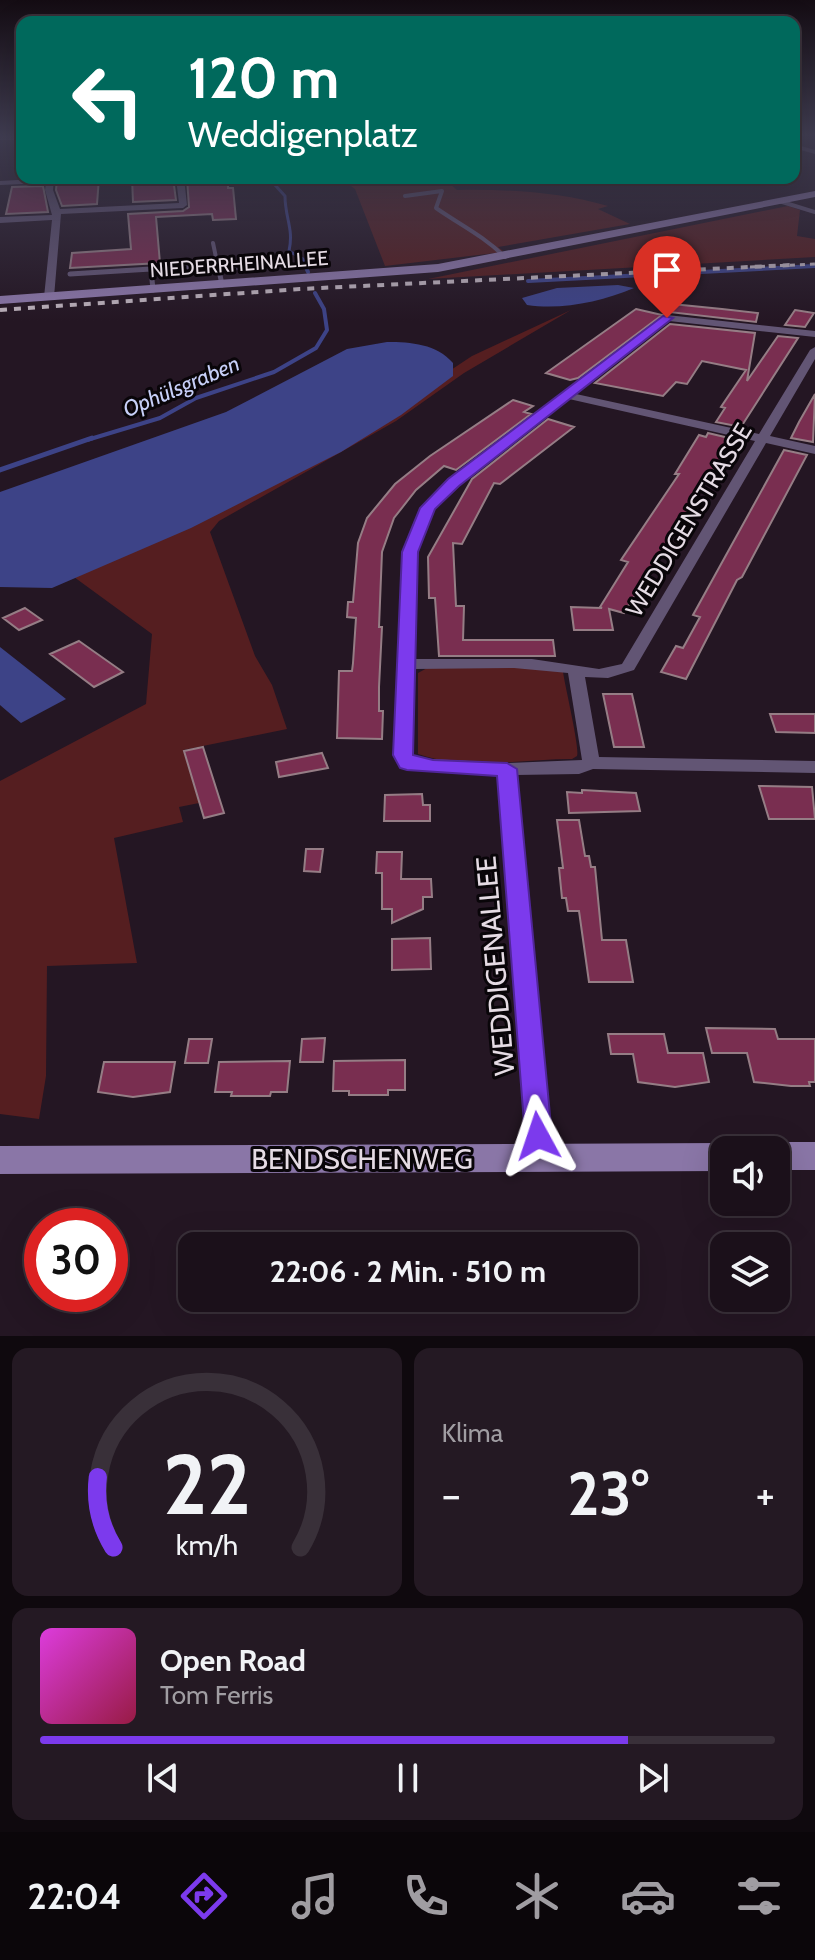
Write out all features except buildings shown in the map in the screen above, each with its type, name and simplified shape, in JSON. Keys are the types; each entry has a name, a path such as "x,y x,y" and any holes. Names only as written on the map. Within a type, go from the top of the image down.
{"main road":[{"name":"NIEDERRHEINALLEE","path":"0,297 153,287 221,278 410,271 505,257 803,196"},
{"path":"790,1156 815,1156"},
{"name":"BENDSCHENWEG","path":"0,1160 710,1157"}],"street":[{"path":"49,294 57,214 51,196"},
{"path":"0,220 183,205 182,196"},
{"path":"815,334 667,318 453,483 428,508 410,552 403,755 407,763 507,769 579,768 591,763 815,767"},
{"name":"WEDDIGENSTRASSE","path":"576,671 618,673 628,667 815,350"},
{"path":"569,396 761,441 815,450"},
{"path":"406,664 549,665 576,671 591,763"},
{"name":"WEDDIGENALLEE","path":"507,769 540,1158"}],"lane":[{"path":"439,196 436,208 466,229 478,232 505,257"},
{"path":"779,201 815,212"},
{"path":"213,243 221,278 261,266"},
{"path":"70,274 199,266"},
{"path":"151,269 153,287"}],"shaded area":[{"path":"358,196 565,196 608,206 598,209 630,224 498,247 503,251 495,253 385,266"},
{"path":"788,206 800,210 797,236 815,239 815,257 428,279"},
{"path":"618,285 634,288 568,306 527,305 522,298 557,288"},
{"path":"571,310 464,373 396,421 219,521 210,532 255,656 272,685 287,729 183,750 199,803 179,807 183,822 114,838 137,963 47,966 46,1076 39,1119 0,1114 0,781 146,704 152,634 74,577 377,419 472,356"},
{"path":"387,342 414,344 439,352 453,363 453,376 401,415 341,452 191,528 52,588 0,587 0,492 226,412 347,349"},
{"path":"0,647 66,699 21,723 0,705"},
{"path":"429,667 546,668 563,672 577,756 572,759 475,763 418,754 418,673"}],"waterway":[{"path":"285,196 289,251 303,259 306,267"},
{"path":"305,265 308,272"},
{"name":"Ophülsgraben","path":"528,281 815,266 793,267"},
{"name":"Ophülsgraben","path":"87,440 160,418 196,398 274,372 316,348 327,330 324,309 315,293"},
{"name":"Ophülsgraben","path":"0,470 92,438"}],"railway":[{"path":"751,267 815,264"},
{"path":"751,267 791,265"},
{"path":"0,310 300,289 751,267"}],"route":[{"path":"538,1136 507,769 433,767 407,763 403,755 410,552 428,508 453,483 667,318"}]}
